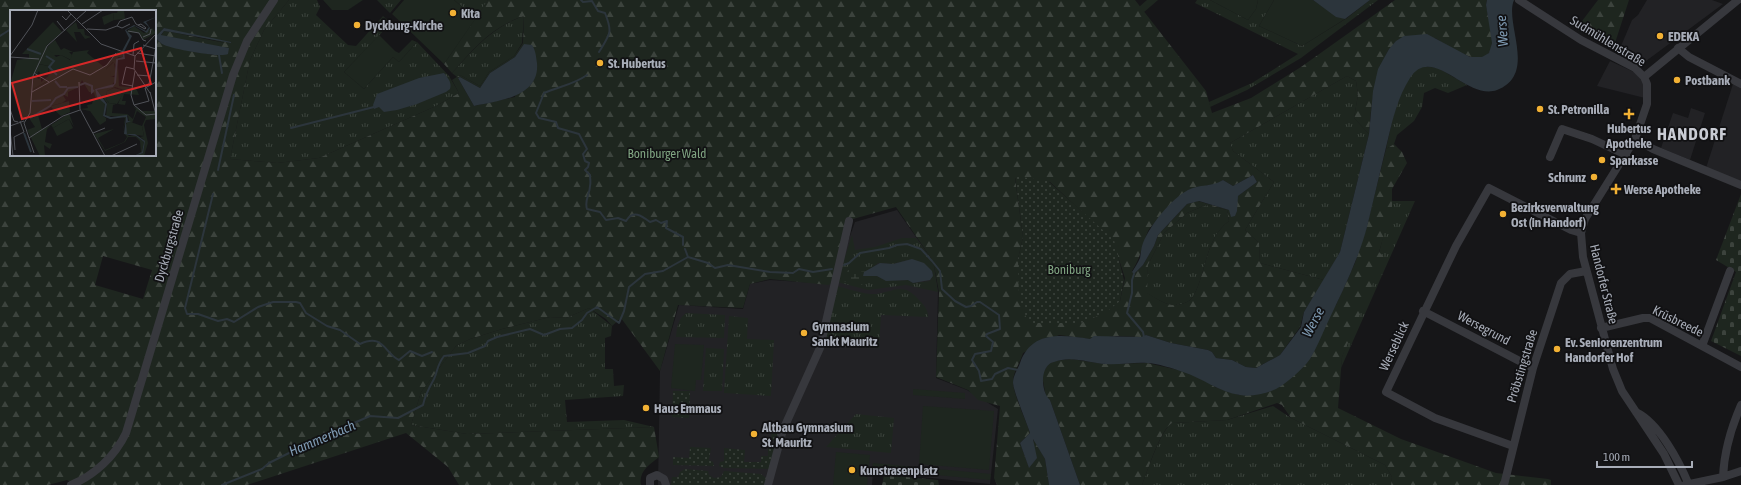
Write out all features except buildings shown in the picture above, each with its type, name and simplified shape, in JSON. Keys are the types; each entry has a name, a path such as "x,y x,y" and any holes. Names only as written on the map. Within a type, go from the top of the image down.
{"street":[{"name":"Dyckburgstraße","path":"71,485 87,477 102,465 117,448 126,433 235,68 250,36 274,0"},
{"path":"1644,77 1738,0"},
{"name":"Sudmühlenstraße","path":"1522,2 1581,40 1635,68 1644,77"},
{"path":"1678,48 1689,57 1741,84"},
{"name":"Handorfer Straße","path":"1644,77 1647,84 1648,97 1635,139 1589,211 1581,233 1582,257 1613,369 1622,391 1673,471 1679,485"},
{"path":"1550,157 1562,129 1592,139 1626,155"},
{"path":"1635,139 1653,149 1741,185"},
{"name":"Werseblick","path":"1513,446 1442,420 1386,392 1456,246 1488,188 1571,230 1581,233"},
{"path":"768,485 783,430 820,348 849,221"},
{"name":"Pröbstingstraße","path":"1504,485 1532,368 1561,283 1570,274 1586,271"},
{"path":"1702,346 1730,271"},
{"name":"Wersegrund","path":"1424,311 1532,368"},
{"name":"Krüsbreede","path":"1602,328 1643,318 1650,318 1741,367"},
{"path":"1723,477 1723,462 1729,438 1741,405"},
{"name":"Handorfer Straße","path":"1636,412 1647,417 1658,432 1678,462 1688,485"},
{"path":"1688,485 1723,477 1741,471"},
{"path":"650,485 650,478 657,475 664,479 666,485"},
{"path":"1713,485 1723,477"}],"shaded area":[{"path":"1647,0 1712,0 1723,4 1646,61 1623,56 1621,46 1632,20 1638,15"},
{"path":"1610,61 1634,72 1640,78 1646,90 1645,98 1597,86"},
{"path":"1733,84 1741,87 1741,182 1706,168"},
{"path":"1691,108 1705,113 1690,160 1661,148 1673,113 1688,118"},
{"name":"Gymnasium Sankt Mauritz","path":"897,210 933,261 938,292 936,378 967,390 998,409 990,484 873,472 872,485 658,485 660,371 679,305 743,309 750,284 770,280 833,284 855,222"}],"green space":[{"name":"Boniburger Wald","path":"0,0 289,0 264,30 250,60 230,159 277,163 319,158 436,106 459,93 452,80 460,75 480,86 489,72 514,56 523,43 524,16 502,26 484,39 452,73 444,64 488,0 1135,0 1206,91 1212,113 1251,98 1301,67 1395,0 1487,0 1486,5 1491,28 1492,42 1490,52 1484,57 1477,58 1468,56 1458,52 1435,38 1389,49 1376,81 1372,100 1369,134 1354,118 1358,95 1356,81 1347,76 1230,143 1233,151 1274,182 1245,230 1259,243 1260,263 1324,280 1304,312 1300,327 1280,355 1256,368 1246,367 1232,360 1216,358 1212,352 1208,350 1171,343 1146,335 1141,337 1117,336 1090,339 1059,335 1023,353 1015,371 1013,382 1017,400 1030,433 1020,443 1029,467 1035,459 1033,446 1034,439 1045,459 1049,485 997,485 994,478 1000,406 978,400 968,390 936,377 939,292 933,261 896,207 853,219 833,283 828,285 770,279 750,284 743,308 678,305 660,371 621,318 612,326 606,319 589,308 566,318 550,317 502,329 470,339 456,346 421,392 411,425 467,434 654,427 659,457 643,472 641,476 641,485 459,485 448,467 406,433 247,485 76,485 67,480 48,485 0,485","holes":["524,44 515,97 474,106 458,78 460,77 480,88 490,73 515,57","1253,175 1257,182 1238,196 1229,210 1198,201 1187,204 1158,235 1154,246 1143,265 1134,274 1132,271 1148,231 1152,225 1166,213 1207,185 1216,185 1223,180 1233,186","1015,178 1050,182 1113,241 1125,278 1120,301 1081,323 1060,321 1018,259 1023,237","1206,205 1227,210 1229,221 1221,228 1215,237 1192,298 1187,302 1172,305 1147,293 1148,265 1164,233 1187,213","103,256 152,270 143,299 95,285"]},
{"path":"289,0 317,0 320,7 316,15 348,45 356,46 383,16 391,23 344,72 364,89 393,57 399,62 417,42 449,76 459,93 436,106 319,158 277,163 230,159 250,60 264,30"},
{"path":"323,0 363,0 348,10 332,10"},
{"path":"377,0 401,0 390,13"},
{"path":"404,0 454,0 476,18 444,64 392,14"},
{"path":"454,0 488,0 476,18"},
{"path":"1147,0 1158,0 1144,12 1139,7"},
{"path":"1197,0 1210,0 1248,20 1256,9 1258,0 1274,0 1259,26 1302,46 1347,18 1370,0 1378,0 1301,58 1247,90 1210,107 1209,102 1252,83 1298,54 1195,3"},
{"path":"1210,0 1258,0 1256,9 1248,20"},
{"path":"1274,0 1313,0 1329,11 1345,19 1302,46 1259,26"},
{"path":"1598,0 1629,0 1614,46 1610,48 1576,29"},
{"path":"524,16 522,43 514,56 489,72 480,86 460,75 457,77 452,73 476,47 492,33 502,26"},
{"path":"379,35 399,53 412,40 417,42 399,62 393,57 364,89 344,72"},
{"path":"1423,66 1438,68 1467,85 1448,93 1435,88 1424,93 1422,107 1414,121 1397,135 1394,144 1386,149 1397,103 1402,91 1414,72"},
{"path":"1347,76 1356,81 1358,95 1354,118 1369,134 1340,252 1324,280 1260,263 1259,243 1245,230 1274,182 1233,151 1230,143"},
{"path":"1394,144 1402,152 1407,163 1392,189 1392,207 1379,252 1384,257 1342,357 1338,408 1401,439 1496,473 1548,479 1551,480 1551,485 1391,485 1392,477 1385,465 1291,418 1282,405 1277,403 1227,420 1172,423 1163,434 1159,442 1142,485 1080,485 1050,400 1046,397 1042,375 1048,364 1054,361 1071,359 1104,364 1147,363 1183,371 1201,378 1215,387 1239,395 1336,305 1355,263 1366,229 1386,149"},
{"name":"Boniburg","path":"1015,176 1048,181 1114,240 1124,280 1120,301 1105,313 1081,323 1028,323 1019,297 1018,259 1023,237"},
{"path":"1741,194 1741,356 1711,341 1736,272 1716,260"},
{"path":"1392,201 1415,201 1341,368 1342,357 1379,253"},
{"path":"1206,205 1227,210 1229,221 1221,228 1215,237 1192,298 1178,305 1162,302 1146,293 1148,265 1164,233 1187,213"},
{"path":"852,235 855,250 875,247 902,238 916,238 933,261 938,292 906,285 868,290 837,282","holes":["912,259 933,273 930,281 913,283 908,280 890,280 864,272 869,271 878,263 893,264"]},
{"path":"854,266 853,270 856,272 869,271 875,267 873,276 860,279 863,284 861,285 843,281 848,270"},
{"path":"836,286 870,294 878,294 896,289 907,290 913,294 927,310 928,317 881,315 879,348 821,346"},
{"path":"589,308 612,326 611,336 605,338 605,369 613,369 614,386 624,385 623,396 565,400 567,422 624,420 654,427 467,434 411,425 421,392 456,346 470,339 502,329 550,317 566,318"},
{"path":"686,313 725,315 724,338 676,337 677,327 683,315"},
{"path":"729,316 748,318 747,339 774,340 771,396 724,393"},
{"path":"675,344 704,345 701,380 696,380 695,391 671,388"},
{"path":"706,348 724,349 722,391 703,391"},
{"path":"913,389 965,393 965,399 913,395"},
{"path":"673,391 690,391 689,418 672,417"},
{"path":"923,406 994,411 989,470 919,464"},
{"path":"1273,406 1291,418 1385,465 1392,477 1391,485 1142,485 1159,442 1163,434 1172,423 1227,420"},
{"path":"856,414 894,418 891,453 826,447"},
{"path":"772,425 783,425 778,441 771,440"},
{"path":"768,446 776,446 770,469 724,468 719,466 720,462 724,461 724,448 745,450 744,462 761,462 761,456 768,456"},
{"path":"690,447 711,448 709,460 713,462 714,466 673,465 673,457 689,458"},
{"name":"Kunstrasenplatz","path":"836,452 870,455 867,485 833,485"},
{"path":"873,463 991,474 990,480 872,469"},
{"path":"685,469 708,471 709,475 714,478 721,477 724,471 761,474 766,478 765,485 671,485 672,477 678,477 680,472"},
{"path":"884,475 938,480 939,485 882,485"}],"water":[{"path":"1313,0 1370,0 1345,19 1336,17"},
{"name":"Werse","path":"1487,0 1514,0 1512,10 1518,61 1516,72 1509,82 1497,90 1486,91 1474,88 1439,69 1429,67 1419,69 1410,78 1402,93 1394,115 1367,227 1359,252 1316,347 1310,359 1303,367 1290,380 1276,389 1263,394 1248,396 1225,391 1190,375 1151,363 1106,364 1073,359 1052,362 1047,366 1044,373 1044,390 1050,400 1080,485 1049,485 1045,459 1033,439 1037,458 1029,468 1020,443 1030,433 1013,380 1025,352 1040,340 1059,336 1090,339 1094,336 1141,337 1146,335 1171,343 1208,350 1212,352 1216,358 1232,360 1246,367 1256,368 1280,355 1301,327 1304,312 1340,252 1369,134 1373,91 1378,69 1389,49 1396,41 1404,36 1427,34 1470,57 1482,57 1489,53 1492,43 1486,5"},
{"path":"164,28 231,43 164,31 161,35 229,48 228,54 216,55 167,46 162,44 156,38"},
{"path":"524,44 532,45 536,54 536,74 532,83 525,90 516,95 474,106 458,78 460,77 480,88 490,73 515,57"},
{"path":"444,73 450,84 450,89 446,92 417,104 397,110 384,112 379,107 374,109 373,105 377,94 419,78"},
{"path":"1253,175 1257,182 1238,196 1237,211 1235,216 1231,217 1229,210 1199,201 1187,204 1158,235 1154,246 1143,265 1134,274 1132,272 1140,258 1143,243 1151,228 1168,206 1181,194 1192,188 1214,184 1223,180 1233,186"},
{"path":"912,259 924,263 932,271 933,276 930,280 913,283 908,280 886,281 877,276 863,276 864,272 880,263 893,264"}],"waterway":[{"path":"581,0 583,2 592,1 598,11 605,13 610,29 608,37 599,52"},
{"path":"0,36 10,30"},
{"path":"219,55 222,73"},
{"path":"587,75 571,83 544,93 536,113 539,118 556,122 558,128 579,134 587,149 583,154 585,161 589,163 585,170 590,175 590,189 586,203 587,209 600,212 606,220 618,218 626,221 629,217 635,214 650,222 656,220 661,223 667,221 666,228 683,237 683,245"},
{"path":"218,170 234,95"},
{"path":"291,128 374,107"},
{"path":"213,194 185,308 187,314 198,314 218,321 227,319 234,322 258,307 273,302 296,302 300,303 306,313 327,326 340,330 360,344 368,341 379,342 399,360 410,351 422,356 432,352"},
{"name":"Hammerbach","path":"844,265 849,263 860,253 889,248 897,245 907,244 921,249 940,271 942,289 955,301 966,307 980,302 999,315 1000,329 987,334 986,336 993,342 991,351 975,354 972,360 979,371 981,381 992,379 995,374 1008,368 1018,370"},
{"path":"685,249 688,257"},
{"name":"Hammerbach","path":"222,485 262,469 269,463 289,453 295,447 341,432 354,423 370,416 398,418 423,405 444,356 468,353 485,346 488,341 497,337 530,329 544,335 560,329 572,328 582,320 587,313 597,307 619,323 624,311 629,287 645,274 663,271 688,257 708,263 715,268 728,265 770,272 793,273 799,269 813,272 832,269"},
{"path":"1134,274 1132,280 1132,293 1127,313 1143,332 1144,337"}],"place":[{"name":"Kita","path":"453,13"},
{"name":"Dyckburg-Kirche","path":"357,25"},
{"name":"EDEKA","path":"1660,36"},
{"name":"St. Hubertus","path":"600,63"},
{"name":"Postbank","path":"1677,80"},
{"name":"St. Petronilla","path":"1540,109"},
{"name":"Hubertus Apotheke","path":"1629,114"},
{"name":"Sparkasse","path":"1602,160"},
{"name":"Schrunz","path":"1594,177"},
{"name":"Werse Apotheke","path":"1616,189"},
{"name":"Bezirksverwaltung Ost (in Handorf)","path":"1503,214"},
{"name":"Gymnasium Sankt Mauritz","path":"804,333"},
{"name":"Ev. Seniorenzentrum Handorfer Hof","path":"1557,349"},
{"name":"Haus Emmaus","path":"646,408"},
{"name":"Altbau Gymnasium St. Mauritz","path":"754,434"},
{"name":"Kunstrasenplatz","path":"852,470"}],"district":[{"name":"HANDORF","path":"1692,134"}]}
